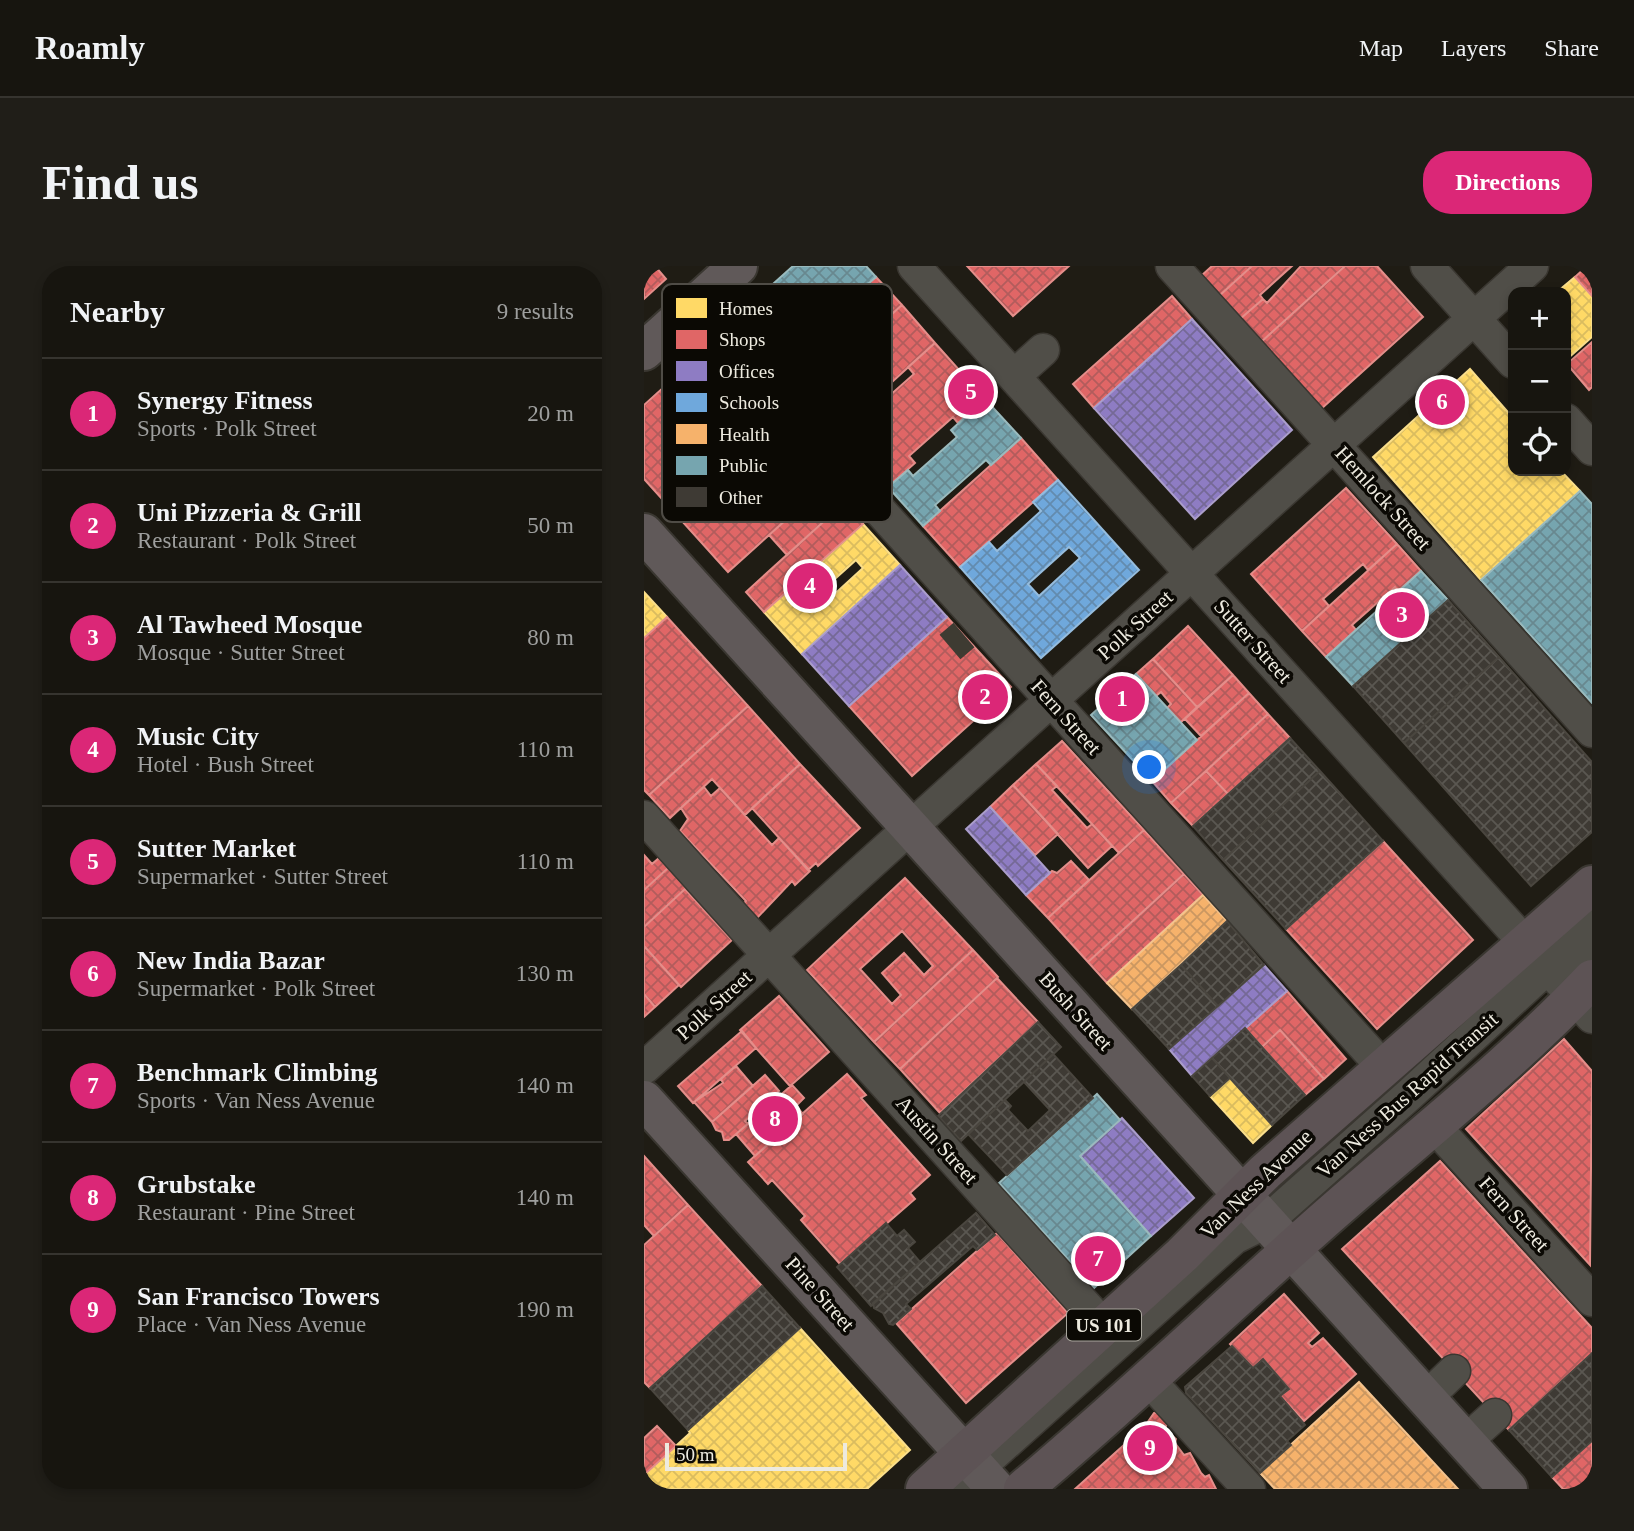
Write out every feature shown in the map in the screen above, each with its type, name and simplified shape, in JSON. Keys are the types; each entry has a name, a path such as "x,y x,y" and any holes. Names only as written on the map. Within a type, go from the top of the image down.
{"highway":[{"name":"Van Ness Avenue","path":"925,1489 985,1481 1147,1378 1382,1066 1439,1021 1537,956 1592,885"},
{"name":"Van Ness Avenue","path":"985,1481 1104,1326 1182,1255 1267,1222 1381,1171 1436,1128 1552,1023 1586,998"}],"main road":[{"path":"718,284 738,266"},
{"path":"644,351 662,335"},
{"name":"Bush Street","path":"644,533 1508,1489"},
{"name":"Pine Street","path":"644,1100 985,1481"}],"street":[{"name":"Sutter Street","path":"914,266 1537,956 1586,998"},
{"name":"Hemlock Street","path":"1172,266 1592,732"},
{"path":"1427,266 1508,356"},
{"name":"Polk Street","path":"644,1068 1532,266"},
{"path":"1014,376 1043,350"},
{"path":"1571,426 1592,449"},
{"name":"Fern Street","path":"880,522 971,628 1051,701 1382,1066"},
{"name":"Austin Street","path":"644,817 769,955 959,1184 1104,1326"},
{"name":"Van Ness Bus Rapid Transit","path":"985,1481 1234,1238 1267,1222 1537,956 1563,940 1592,914"},
{"name":"Van Ness Bus Rapid Transit","path":"1537,956 1578,956 1592,945"},
{"name":"Fern Street","path":"1436,1128 1592,1300"},
{"path":"1426,1398 1454,1371"},
{"path":"1147,1378 1249,1489"},
{"path":"1465,1442 1495,1415"}],"building: Homes":[{"path":"1575,277 1592,296 1592,337 1571,356 1571,287 1563,287"},
{"path":"1470,369 1508,412 1508,476 1566,476 1580,491 1481,580 1373,457"},
{"path":"863,524 900,565 802,654 764,612","holes":["856,560 863,568 815,612 807,604"]},
{"path":"644,592 667,617 644,638"},
{"path":"1230,1078 1272,1125 1253,1143 1210,1096"},
{"path":"800,1328 910,1450 867,1489 644,1489 644,1475 690,1433 688,1430"}],"building: Shops":[{"path":"655,266 666,279 644,299 644,271"},
{"path":"967,266 1069,266 1013,316"},
{"path":"1212,266 1252,266 1219,296 1201,276"},
{"path":"1252,266 1292,266 1260,295 1263,299 1240,319 1219,296"},
{"path":"1301,266 1345,266 1261,342 1240,319 1263,299 1267,303"},
{"path":"1345,266 1377,266 1423,317 1321,409 1261,342"},
{"path":"1587,266 1592,266 1592,296 1575,277"},
{"path":"876,277 882,284 868,284"},
{"path":"892,294 902,305 892,314"},
{"path":"1172,296 1192,319 1094,408 1073,384"},
{"path":"902,305 935,343 892,382 892,314"},
{"path":"1592,342 1592,387 1589,390 1571,369 1571,360"},
{"path":"935,343 985,399 958,423 953,417 909,456 915,463 892,483 892,393 914,374 908,367"},
{"path":"662,389 662,499 644,479 644,405"},
{"path":"1021,438 1058,480 960,567 923,526"},
{"path":"1346,488 1397,544 1368,570 1363,564 1323,599 1329,606 1302,631 1251,574"},
{"path":"683,522 784,522 728,572"},
{"path":"784,522 823,522 787,555 769,535"},
{"path":"823,522 863,524 764,612 746,592"},
{"path":"1397,544 1421,571 1398,591 1395,587 1352,625 1356,630 1326,657 1302,631"},
{"path":"667,617 748,706 649,795 644,790 644,638"},
{"path":"947,617 1011,687 912,776 849,706"},
{"path":"1188,626 1233,675 1197,707 1153,659"},
{"path":"1153,659 1197,707 1180,723 1167,708 1171,704 1161,692 1156,696 1136,674"},
{"path":"1233,675 1249,693 1201,736 1185,719"},
{"path":"1249,693 1268,714 1171,803 1152,781"},
{"path":"748,706 800,764 745,815 712,779 670,818 649,795"},
{"path":"1268,714 1290,738 1228,794 1206,771"},
{"path":"1062,741 1144,830 1119,853 1036,764"},
{"path":"800,764 860,828 818,866 816,863 808,870 752,808"},
{"path":"1036,764 1057,786 1052,790 1087,828 1092,824 1112,846 1088,868 1013,785"},
{"path":"1206,771 1228,794 1193,826 1171,803"},
{"path":"1013,785 1058,834 1035,855 990,807"},
{"path":"704,787 711,796 720,788 772,845 779,838 810,871 795,885 792,881 757,918 744,903 746,901 680,831 688,819 681,808"},
{"path":"1144,830 1184,874 1088,962 1048,918"},
{"path":"1383,841 1473,940 1377,1029 1286,929"},
{"path":"644,855 652,864 659,858 668,868 644,890"},
{"path":"1071,861 1089,880 1048,918 1026,895 1052,871 1057,873"},
{"path":"668,868 686,888 644,927 644,890"},
{"path":"1184,874 1203,895 1107,983 1088,962"},
{"path":"905,878 973,950 874,1042 807,970","holes":["902,931 933,966 924,975 904,953 882,973 901,995 892,1004 860,969"]},
{"path":"685,889 732,940 681,987 644,946 644,927"},
{"path":"644,946 679,985 655,1007 644,994"},
{"path":"973,950 998,977 900,1069 874,1042"},
{"path":"997,978 1038,1022 940,1113 900,1069"},
{"path":"1287,991 1346,1059 1324,1079 1280,1030 1262,1047 1245,1028"},
{"path":"644,994 655,1007 644,1017"},
{"path":"779,996 829,1052 790,1086 740,1030"},
{"path":"1280,1030 1324,1079 1305,1095 1262,1047"},
{"path":"742,1031 756,1048 693,1103 678,1086"},
{"path":"1564,1039 1592,1071 1590,1265 1466,1129"},
{"path":"736,1066 753,1086 712,1122 694,1102 723,1083 721,1079"},
{"path":"847,1074 866,1095 861,1098 930,1175 910,1193 915,1199 840,1264 801,1220 805,1216 772,1180 768,1184 748,1162"},
{"path":"765,1075 779,1091 745,1121 748,1124 729,1140 724,1140 722,1132 716,1130 712,1122"},
{"path":"792,1085 804,1098 796,1106 803,1114 755,1156 736,1134"},
{"path":"644,1156 688,1205 654,1236 644,1225"},
{"path":"1440,1161 1592,1328 1592,1353 1509,1430 1342,1249"},
{"path":"688,1205 762,1286 650,1388 644,1382 644,1245"},
{"path":"997,1233 1068,1313 966,1403 896,1323"},
{"path":"1284,1294 1319,1333 1308,1343 1312,1347 1323,1338 1356,1374 1304,1421 1280,1396 1289,1389 1263,1359 1253,1368 1230,1344"},
{"path":"1154,1413 1159,1413 1167,1423 1165,1429 1176,1439 1175,1443 1184,1455 1190,1453 1201,1473 1205,1477 1209,1475 1216,1489 1075,1489 1145,1426"},
{"path":"657,1426 676,1446 644,1475 644,1438"},
{"path":"1592,1441 1592,1489 1563,1489 1552,1477"}],"building: Offices":[{"path":"1192,319 1292,430 1195,519 1094,408"},
{"path":"900,565 947,617 849,706 802,654"},
{"path":"990,807 1050,873 1026,895 966,829"},
{"path":"1264,965 1287,991 1192,1076 1169,1049"},
{"path":"1122,1118 1194,1198 1151,1236 1080,1156"}],"building: Schools":[{"path":"1058,480 1139,570 1041,658 960,567 989,542 997,551 1041,511 1033,502","holes":["1069,547 1080,558 1039,596 1028,584"]}],"building: Health":[{"path":"1203,895 1227,921 1132,1009 1107,983"},
{"path":"1359,1382 1458,1489 1275,1489 1260,1473"}],"building: Public":[{"path":"793,266 866,266 876,277 868,284 773,284"},
{"path":"985,399 1021,438 991,465 986,460 935,505 940,511 923,526 892,491 892,484 908,470 913,476 957,437 951,430"},
{"path":"1580,491 1592,504 1592,703 1481,580"},
{"path":"1421,571 1448,600 1353,686 1326,657"},
{"path":"1136,674 1197,740 1152,781 1091,715"},
{"path":"1097,1094 1120,1120 1080,1156 1151,1236 1094,1288 999,1183"}],"building: Other":[{"path":"1448,600 1499,657 1404,743 1353,686"},
{"path":"1499,657 1592,762 1592,832 1531,886 1404,743"},
{"path":"1290,738 1320,771 1223,860 1193,826"},
{"path":"1320,771 1383,841 1286,929 1223,860"},
{"path":"1227,921 1264,965 1218,1006 1181,965"},
{"path":"1181,965 1218,1006 1169,1049 1132,1009"},
{"path":"1038,1022 1061,1047 961,1141 938,1116"},
{"path":"1245,1028 1305,1095 1272,1125 1212,1058"},
{"path":"1053,1054 1093,1098 1007,1175 968,1134 1005,1100 1011,1106 1008,1110 1028,1131 1050,1110 1024,1082"},
{"path":"1212,1058 1230,1078 1210,1096 1192,1076"},
{"path":"976,1213 995,1235 977,1250 973,1246 906,1304 911,1309 893,1325 889,1324 883,1313 874,1308 873,1303"},
{"path":"886,1223 897,1236 904,1230 915,1242 908,1248 920,1262 871,1306 837,1267"},
{"path":"762,1286 800,1328 688,1430 650,1388"},
{"path":"1232,1346 1253,1368 1263,1359 1289,1389 1280,1396 1305,1425 1287,1441 1291,1445 1260,1473 1186,1393 1185,1387"},
{"path":"1592,1353 1592,1441 1552,1477 1509,1430"}],"tunnel":[{"path":"950,647 964,635"}],"place":[{"name":"Sutter Market","path":"971,392"},
{"name":"New India Bazar","path":"1442,402"},
{"name":"Music City","path":"810,586"},
{"name":"Al Tawheed Mosque","path":"1402,615"},
{"name":"Uni Pizzeria & Grill","path":"985,697"},
{"name":"Synergy Fitness","path":"1122,699"},
{"name":"Grubstake","path":"775,1119"},
{"name":"Benchmark Climbing","path":"1098,1259"},
{"name":"San Francisco Towers","path":"1150,1448"}]}
